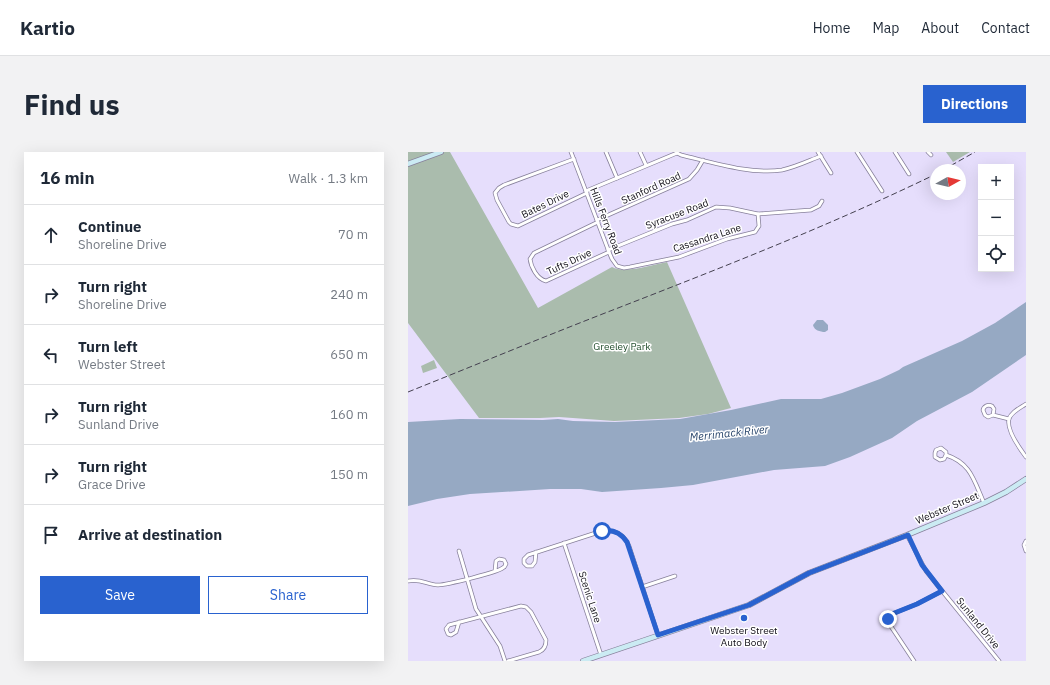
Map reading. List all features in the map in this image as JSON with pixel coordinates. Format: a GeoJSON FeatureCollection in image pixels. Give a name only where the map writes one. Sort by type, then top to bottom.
{"type":"FeatureCollection","features":[{"type":"Feature","properties":{"kind":"main road"},"geometry":{"type":"LineString","coordinates":[[408,164],[441,152]]}},
{"type":"Feature","properties":{"kind":"main road","name":"Webster Street"},"geometry":{"type":"LineString","coordinates":[[583,661],[749,605],[809,573],[908,535],[984,503],[1026,480]]}},
{"type":"Feature","properties":{"kind":"street","name":"Hills Ferry Road"},"geometry":{"type":"LineString","coordinates":[[571,152],[608,251],[617,266],[624,268],[670,259]]}},
{"type":"Feature","properties":{"kind":"street"},"geometry":{"type":"LineString","coordinates":[[606,152],[617,178]]}},
{"type":"Feature","properties":{"kind":"street"},"geometry":{"type":"LineString","coordinates":[[640,152],[646,165]]}},
{"type":"Feature","properties":{"kind":"street"},"geometry":{"type":"LineString","coordinates":[[586,192],[677,152],[681,155],[724,165],[770,171],[789,168],[821,156]]}},
{"type":"Feature","properties":{"kind":"street"},"geometry":{"type":"LineString","coordinates":[[818,152],[831,173]]}},
{"type":"Feature","properties":{"kind":"street"},"geometry":{"type":"LineString","coordinates":[[857,152],[882,191]]}},
{"type":"Feature","properties":{"kind":"street"},"geometry":{"type":"LineString","coordinates":[[895,152],[909,174]]}},
{"type":"Feature","properties":{"kind":"street","name":"Bates Drive"},"geometry":{"type":"LineString","coordinates":[[574,159],[504,185],[495,193],[497,200],[509,222],[518,226],[586,192]]}},
{"type":"Feature","properties":{"kind":"street","name":"Stanford Road"},"geometry":{"type":"LineString","coordinates":[[597,221],[689,180],[703,160]]}},
{"type":"Feature","properties":{"kind":"street","name":"Syracuse Road"},"geometry":{"type":"LineString","coordinates":[[608,251],[716,207],[730,208],[758,214],[811,210],[819,206],[822,201]]}},
{"type":"Feature","properties":{"kind":"street","name":"Cassandra Lane"},"geometry":{"type":"LineString","coordinates":[[670,259],[695,252],[726,239],[755,232],[759,226],[758,214]]}},
{"type":"Feature","properties":{"kind":"street","name":"Tufts Drive"},"geometry":{"type":"LineString","coordinates":[[597,221],[534,253],[530,259],[531,265],[538,276],[543,281],[546,281],[608,251]]}},
{"type":"Feature","properties":{"kind":"street"},"geometry":{"type":"LineString","coordinates":[[1026,404],[1015,412],[1009,419],[1009,426],[1013,437],[1026,457]]}},
{"type":"Feature","properties":{"kind":"street"},"geometry":{"type":"LineString","coordinates":[[993,415],[1009,419]]}},
{"type":"Feature","properties":{"kind":"street"},"geometry":{"type":"LineString","coordinates":[[946,455],[959,461],[966,467],[984,503]]}},
{"type":"Feature","properties":{"kind":"street"},"geometry":{"type":"LineString","coordinates":[[536,552],[534,565],[530,566],[525,564],[525,557],[536,552],[602,531],[611,530],[619,533],[627,542],[658,635]]}},
{"type":"Feature","properties":{"kind":"street","name":"Sunland Drive"},"geometry":{"type":"LineString","coordinates":[[908,535],[922,565],[999,661]]}},
{"type":"Feature","properties":{"kind":"street"},"geometry":{"type":"LineString","coordinates":[[1026,541],[1024,547],[1026,551]]}},
{"type":"Feature","properties":{"kind":"street","name":"Scenic Lane"},"geometry":{"type":"LineString","coordinates":[[564,543],[601,655]]}},
{"type":"Feature","properties":{"kind":"street"},"geometry":{"type":"LineString","coordinates":[[459,551],[474,604],[480,616],[500,646],[505,661]]}},
{"type":"Feature","properties":{"kind":"street"},"geometry":{"type":"LineString","coordinates":[[408,581],[418,580],[438,585],[467,580],[495,571]]}},
{"type":"Feature","properties":{"kind":"street"},"geometry":{"type":"LineString","coordinates":[[642,587],[675,576]]}},
{"type":"Feature","properties":{"kind":"street"},"geometry":{"type":"LineString","coordinates":[[914,661],[890,625],[888,619],[892,614],[917,604],[942,591]]}},
{"type":"Feature","properties":{"kind":"street"},"geometry":{"type":"LineString","coordinates":[[459,622],[456,632],[452,635],[448,634],[446,631],[448,626],[459,622],[521,606],[526,607],[546,640],[545,645],[543,650],[539,652],[508,661]]}},
{"type":"Feature","properties":{"kind":"green space","name":"Greeley Park"},"geometry":{"type":"Polygon","coordinates":[[[408,152],[450,152],[538,308],[612,267],[624,270],[667,262],[731,408],[708,414],[679,418],[614,421],[559,417],[479,418],[408,323],[408,152]]]}},
{"type":"Feature","properties":{"kind":"green space"},"geometry":{"type":"Polygon","coordinates":[[[946,152],[970,152],[953,162],[946,152]]]}},
{"type":"Feature","properties":{"kind":"green space"},"geometry":{"type":"Polygon","coordinates":[[[434,360],[437,368],[423,373],[421,366],[434,360]]]}},
{"type":"Feature","properties":{"kind":"water","name":"Merrimack River"},"geometry":{"type":"Polygon","coordinates":[[[1026,302],[1026,355],[972,392],[917,421],[892,438],[850,457],[825,466],[774,470],[693,485],[602,492],[581,489],[550,489],[470,494],[437,499],[408,506],[408,422],[460,419],[558,419],[573,421],[615,422],[680,419],[781,399],[821,399],[880,379],[903,367],[962,341],[995,323],[1026,302]]]}},
{"type":"Feature","properties":{"kind":"water"},"geometry":{"type":"Polygon","coordinates":[[[817,320],[823,320],[828,325],[828,330],[825,332],[816,329],[813,325],[817,320]]]}},
{"type":"Feature","properties":{"kind":"railway"},"geometry":{"type":"LineString","coordinates":[[954,164],[975,152]]}},
{"type":"Feature","properties":{"kind":"railway"},"geometry":{"type":"LineString","coordinates":[[408,392],[779,244],[930,177]]}},
{"type":"Feature","properties":{"kind":"place","name":"Webster Street Auto Body"},"geometry":{"type":"Point","coordinates":[744,618]}},
{"type":"Feature","properties":{"kind":"route"},"geometry":{"type":"LineString","coordinates":[[602,531],[615,531],[625,538],[658,635],[749,605],[767,597],[809,573],[908,535],[922,565],[942,591],[931,598],[892,614],[888,619]]}}]}
